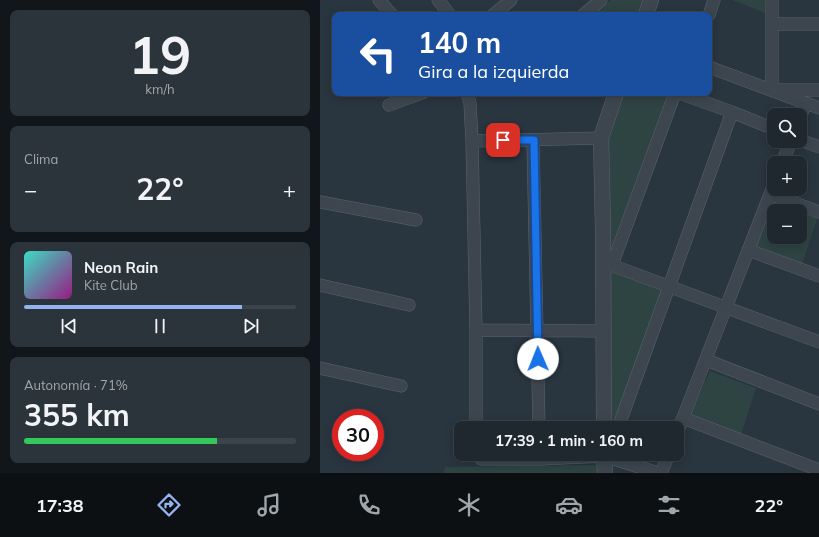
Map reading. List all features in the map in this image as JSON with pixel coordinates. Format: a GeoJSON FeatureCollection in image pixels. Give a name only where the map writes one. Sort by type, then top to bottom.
{"type":"FeatureCollection","features":[{"type":"Feature","properties":{"kind":"street"},"geometry":{"type":"LineString","coordinates":[[379,0],[389,12]]}},
{"type":"Feature","properties":{"kind":"street"},"geometry":{"type":"LineString","coordinates":[[438,0],[448,12]]}},
{"type":"Feature","properties":{"kind":"street"},"geometry":{"type":"LineString","coordinates":[[587,12],[601,0]]}},
{"type":"Feature","properties":{"kind":"street"},"geometry":{"type":"LineString","coordinates":[[647,12],[651,0]]}},
{"type":"Feature","properties":{"kind":"street"},"geometry":{"type":"LineString","coordinates":[[710,12],[714,0]]}},
{"type":"Feature","properties":{"kind":"street"},"geometry":{"type":"LineString","coordinates":[[772,0],[772,90]]}},
{"type":"Feature","properties":{"kind":"street"},"geometry":{"type":"LineString","coordinates":[[772,24],[819,24]]}},
{"type":"Feature","properties":{"kind":"street"},"geometry":{"type":"LineString","coordinates":[[712,68],[819,108]]}},
{"type":"Feature","properties":{"kind":"street"},"geometry":{"type":"LineString","coordinates":[[772,90],[819,90]]}},
{"type":"Feature","properties":{"kind":"street"},"geometry":{"type":"LineString","coordinates":[[389,105],[414,96]]}},
{"type":"Feature","properties":{"kind":"street"},"geometry":{"type":"LineString","coordinates":[[468,96],[470,103],[472,141],[476,330],[476,421]]}},
{"type":"Feature","properties":{"kind":"street"},"geometry":{"type":"LineString","coordinates":[[604,421],[604,331],[608,264],[601,138],[615,96]]}},
{"type":"Feature","properties":{"kind":"street"},"geometry":{"type":"LineString","coordinates":[[608,264],[674,96]]}},
{"type":"Feature","properties":{"kind":"street"},"geometry":{"type":"LineString","coordinates":[[687,96],[732,112],[767,127]]}},
{"type":"Feature","properties":{"kind":"street"},"geometry":{"type":"LineString","coordinates":[[804,108],[806,103]]}},
{"type":"Feature","properties":{"kind":"street"},"geometry":{"type":"LineString","coordinates":[[621,421],[732,112]]}},
{"type":"Feature","properties":{"kind":"street"},"geometry":{"type":"LineString","coordinates":[[472,141],[601,138]]}},
{"type":"Feature","properties":{"kind":"street"},"geometry":{"type":"LineString","coordinates":[[534,140],[539,421]]}},
{"type":"Feature","properties":{"kind":"street"},"geometry":{"type":"LineString","coordinates":[[807,143],[819,147]]}},
{"type":"Feature","properties":{"kind":"street"},"geometry":{"type":"LineString","coordinates":[[682,421],[769,196]]}},
{"type":"Feature","properties":{"kind":"street"},"geometry":{"type":"LineString","coordinates":[[786,196],[819,212]]}},
{"type":"Feature","properties":{"kind":"street"},"geometry":{"type":"LineString","coordinates":[[320,202],[416,220]]}},
{"type":"Feature","properties":{"kind":"street"},"geometry":{"type":"LineString","coordinates":[[748,250],[819,276]]}},
{"type":"Feature","properties":{"kind":"street"},"geometry":{"type":"LineString","coordinates":[[608,264],[819,342]]}},
{"type":"Feature","properties":{"kind":"street"},"geometry":{"type":"LineString","coordinates":[[320,285],[409,305]]}},
{"type":"Feature","properties":{"kind":"street"},"geometry":{"type":"LineString","coordinates":[[476,330],[604,331]]}},
{"type":"Feature","properties":{"kind":"street"},"geometry":{"type":"LineString","coordinates":[[706,360],[819,404]]}},
{"type":"Feature","properties":{"kind":"street"},"geometry":{"type":"LineString","coordinates":[[320,368],[401,386]]}},
{"type":"Feature","properties":{"kind":"street"},"geometry":{"type":"LineString","coordinates":[[683,418],[819,470]]}},
{"type":"Feature","properties":{"kind":"street"},"geometry":{"type":"LineString","coordinates":[[604,461],[605,473]]}},
{"type":"Feature","properties":{"kind":"street"},"geometry":{"type":"LineString","coordinates":[[622,461],[658,473]]}},
{"type":"Feature","properties":{"kind":"street"},"geometry":{"type":"LineString","coordinates":[[661,473],[666,461]]}},
{"type":"Feature","properties":{"kind":"green space"},"geometry":{"type":"Polygon","coordinates":[[[611,0],[647,0],[642,12],[596,12],[611,0]]]}},
{"type":"Feature","properties":{"kind":"green space"},"geometry":{"type":"Polygon","coordinates":[[[732,0],[765,0],[765,13],[732,0]]]}},
{"type":"Feature","properties":{"kind":"green space"},"geometry":{"type":"Polygon","coordinates":[[[622,96],[667,96],[609,255],[608,142],[622,96]]]}},
{"type":"Feature","properties":{"kind":"green space"},"geometry":{"type":"Polygon","coordinates":[[[772,201],[781,204],[771,204],[772,201]]]}},
{"type":"Feature","properties":{"kind":"green space"},"geometry":{"type":"Polygon","coordinates":[[[807,213],[818,217],[802,264],[754,249],[767,214],[767,244],[807,244],[807,213]]]}},
{"type":"Feature","properties":{"kind":"green space"},"geometry":{"type":"Polygon","coordinates":[[[611,270],[662,288],[615,421],[611,421],[611,270]]]}},
{"type":"Feature","properties":{"kind":"green space"},"geometry":{"type":"Polygon","coordinates":[[[710,371],[756,388],[740,438],[688,416],[710,371]]]}},
{"type":"Feature","properties":{"kind":"green space"},"geometry":{"type":"Polygon","coordinates":[[[597,465],[597,473],[444,473],[445,467],[597,465]]]}},
{"type":"Feature","properties":{"kind":"route"},"geometry":{"type":"LineString","coordinates":[[503,140],[534,140],[538,359]]}}]}
